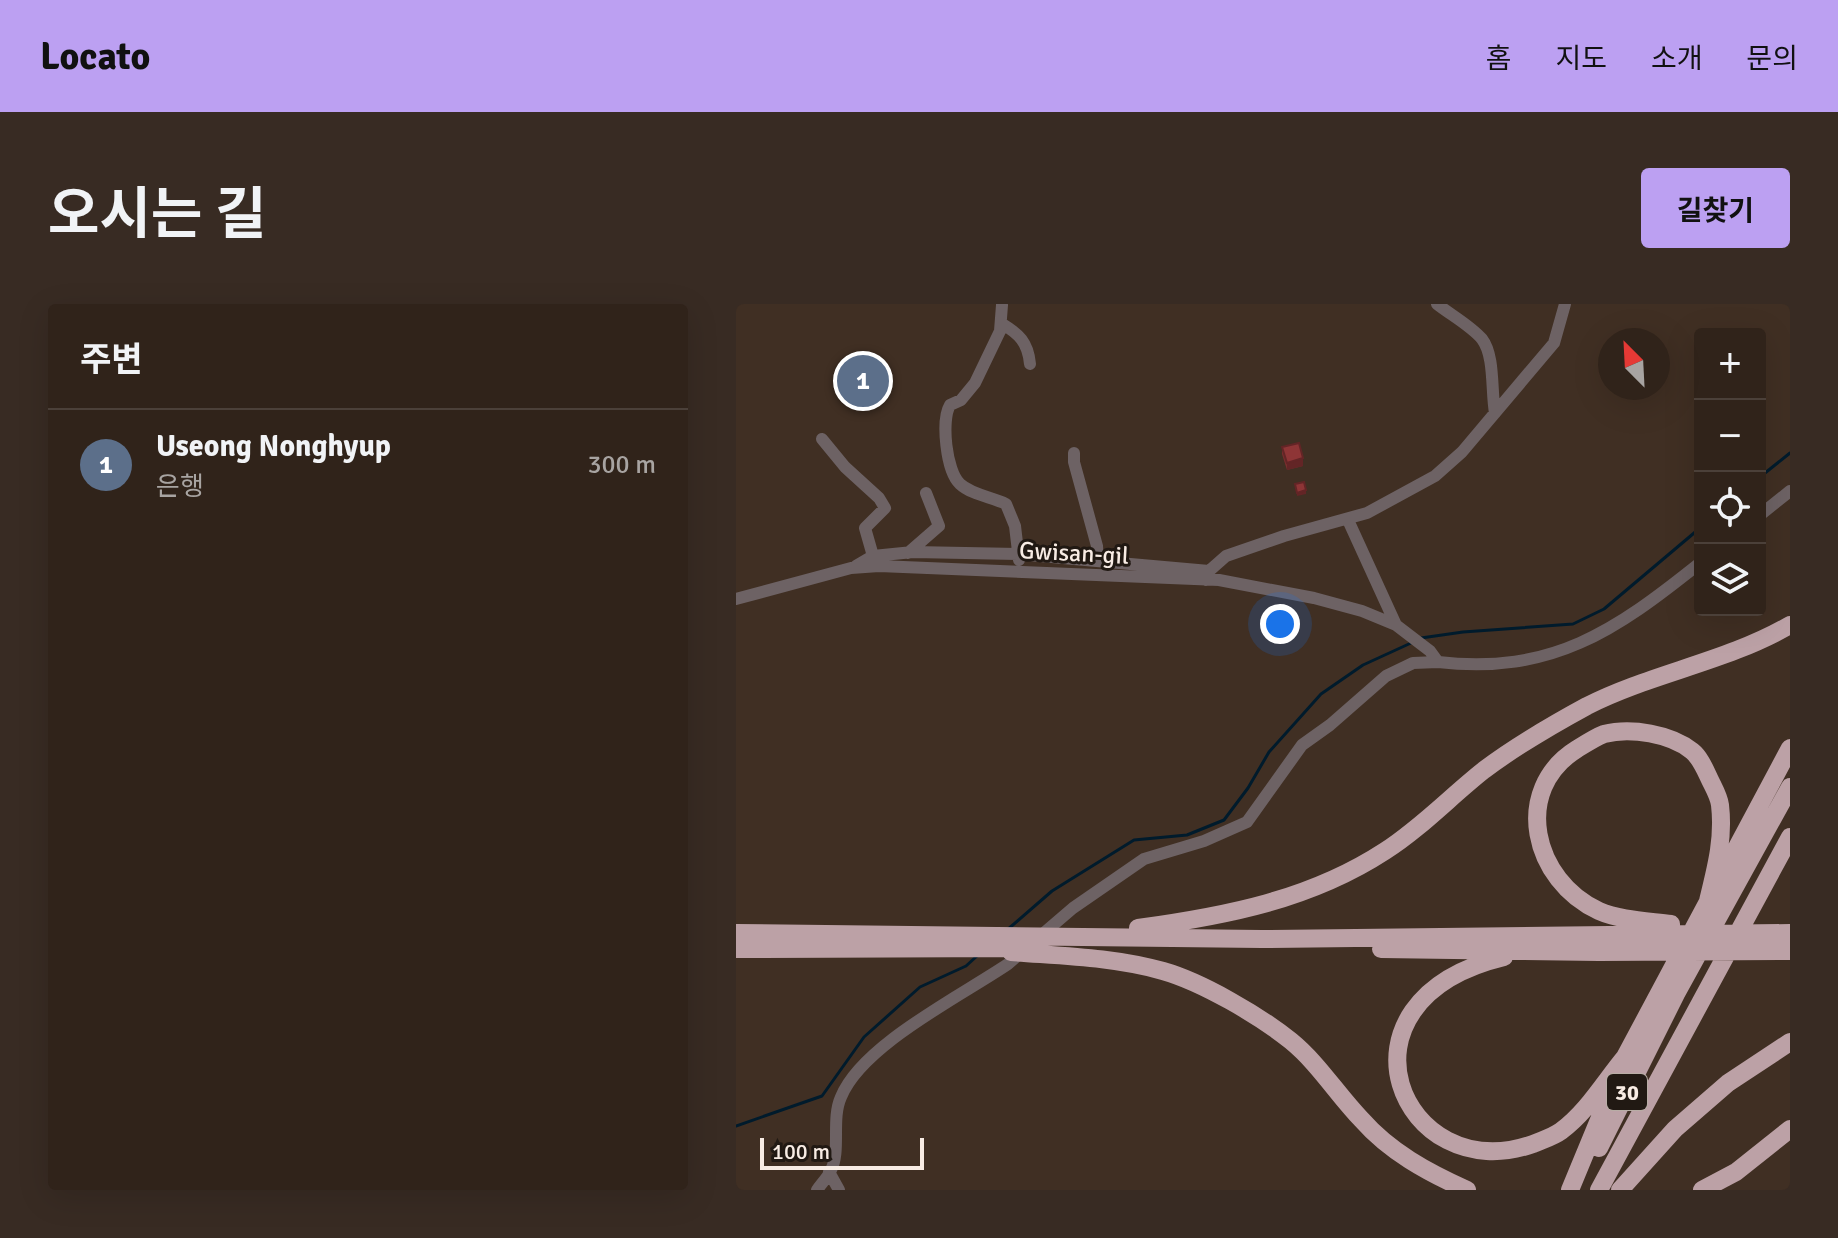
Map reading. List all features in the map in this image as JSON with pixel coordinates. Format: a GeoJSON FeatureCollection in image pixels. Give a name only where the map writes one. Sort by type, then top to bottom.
{"type":"FeatureCollection","features":[{"type":"Feature","properties":{"kind":"highway"},"geometry":{"type":"LineString","coordinates":[[1075,936],[1200,920],[1311,890],[1385,852],[1487,768],[1589,705],[1762,641],[1790,625]]}},
{"type":"Feature","properties":{"kind":"highway"},"geometry":{"type":"LineString","coordinates":[[1708,901],[1722,841],[1720,801],[1693,752],[1653,734],[1604,734],[1576,749],[1555,767],[1540,792],[1538,835],[1541,852],[1559,881],[1600,912],[1723,932]]}},
{"type":"Feature","properties":{"kind":"highway"},"geometry":{"type":"LineString","coordinates":[[1790,748],[1708,901],[1666,995],[1625,1057],[1587,1105],[1560,1132],[1512,1154],[1484,1156],[1459,1151],[1432,1137],[1412,1115],[1399,1084],[1396,1050],[1405,1025],[1422,999],[1443,982],[1482,963],[1516,954],[1599,952],[1790,951]]}},
{"type":"Feature","properties":{"kind":"highway","name":"30"},"geometry":{"type":"LineString","coordinates":[[1578,1190],[1666,995],[1731,897],[1790,787]]}},
{"type":"Feature","properties":{"kind":"highway","name":"30"},"geometry":{"type":"LineString","coordinates":[[1599,1190],[1790,837]]}},
{"type":"Feature","properties":{"kind":"highway"},"geometry":{"type":"LineString","coordinates":[[736,933],[927,942],[1126,963],[1165,972],[1217,994],[1291,1041],[1380,1139],[1406,1158],[1467,1190]]}},
{"type":"Feature","properties":{"kind":"highway"},"geometry":{"type":"LineString","coordinates":[[967,948],[1790,933]]}},
{"type":"Feature","properties":{"kind":"highway"},"geometry":{"type":"LineString","coordinates":[[736,949],[1075,936],[1599,952]]}},
{"type":"Feature","properties":{"kind":"highway"},"geometry":{"type":"LineString","coordinates":[[1620,1190],[1686,1119],[1728,1083],[1790,1042]]}},
{"type":"Feature","properties":{"kind":"highway"},"geometry":{"type":"LineString","coordinates":[[1570,1190],[1625,1057]]}},
{"type":"Feature","properties":{"kind":"highway"},"geometry":{"type":"LineString","coordinates":[[1702,1190],[1736,1172],[1790,1129]]}},
{"type":"Feature","properties":{"kind":"street"},"geometry":{"type":"LineString","coordinates":[[1437,304],[1482,339],[1491,360],[1490,380],[1495,413]]}},
{"type":"Feature","properties":{"kind":"street"},"geometry":{"type":"LineString","coordinates":[[851,568],[873,556],[908,553],[1018,554],[1207,576],[1226,556],[1367,513],[1435,476],[1462,452],[1554,343],[1565,304]]}},
{"type":"Feature","properties":{"kind":"street"},"geometry":{"type":"LineString","coordinates":[[1002,305],[1000,331],[975,383],[945,413],[946,440],[952,471],[960,483],[1006,504],[1015,526],[1019,571]]}},
{"type":"Feature","properties":{"kind":"street"},"geometry":{"type":"LineString","coordinates":[[1001,323],[1024,340],[1030,364]]}},
{"type":"Feature","properties":{"kind":"street"},"geometry":{"type":"LineString","coordinates":[[822,439],[885,508],[865,528],[873,556]]}},
{"type":"Feature","properties":{"kind":"street"},"geometry":{"type":"LineString","coordinates":[[1074,453],[1098,561]]}},
{"type":"Feature","properties":{"kind":"street"},"geometry":{"type":"LineString","coordinates":[[1766,510],[1790,491]]}},
{"type":"Feature","properties":{"kind":"street"},"geometry":{"type":"LineString","coordinates":[[908,553],[939,526],[926,493]]}},
{"type":"Feature","properties":{"kind":"street"},"geometry":{"type":"LineString","coordinates":[[1348,520],[1400,628],[1430,651],[1438,662]]}},
{"type":"Feature","properties":{"kind":"street","name":"Gwisan-gil"},"geometry":{"type":"LineString","coordinates":[[736,599],[851,568],[1207,576],[1314,598],[1362,611],[1400,628]]}},
{"type":"Feature","properties":{"kind":"street"},"geometry":{"type":"LineString","coordinates":[[817,1190],[832,1168],[837,1108],[841,1096],[852,1078],[880,1050],[1005,967],[1073,908],[1144,859],[1204,841],[1247,822],[1302,745],[1386,676],[1413,663],[1472,666],[1523,662],[1576,646],[1640,609],[1694,568]]}},
{"type":"Feature","properties":{"kind":"street"},"geometry":{"type":"LineString","coordinates":[[829,1172],[839,1190]]}},
{"type":"Feature","properties":{"kind":"building"},"geometry":{"type":"Polygon","coordinates":[[[1299,443],[1303,458],[1287,463],[1282,447],[1299,443]]]}},
{"type":"Feature","properties":{"kind":"building"},"geometry":{"type":"Polygon","coordinates":[[[1304,482],[1306,490],[1297,493],[1295,484],[1304,482]]]}},
{"type":"Feature","properties":{"kind":"waterway"},"geometry":{"type":"LineString","coordinates":[[1766,472],[1790,453]]}},
{"type":"Feature","properties":{"kind":"waterway"},"geometry":{"type":"LineString","coordinates":[[1421,638],[1573,624],[1604,609],[1694,533]]}},
{"type":"Feature","properties":{"kind":"waterway"},"geometry":{"type":"LineString","coordinates":[[1007,930],[1052,891],[1134,840],[1187,835],[1224,820],[1269,752],[1321,694],[1363,665],[1411,643]]}},
{"type":"Feature","properties":{"kind":"waterway"},"geometry":{"type":"LineString","coordinates":[[736,1126],[822,1096],[864,1037],[920,987],[966,966],[977,956]]}},
{"type":"Feature","properties":{"kind":"place","name":"Useong Nonghyup"},"geometry":{"type":"Point","coordinates":[863,381]}}]}
